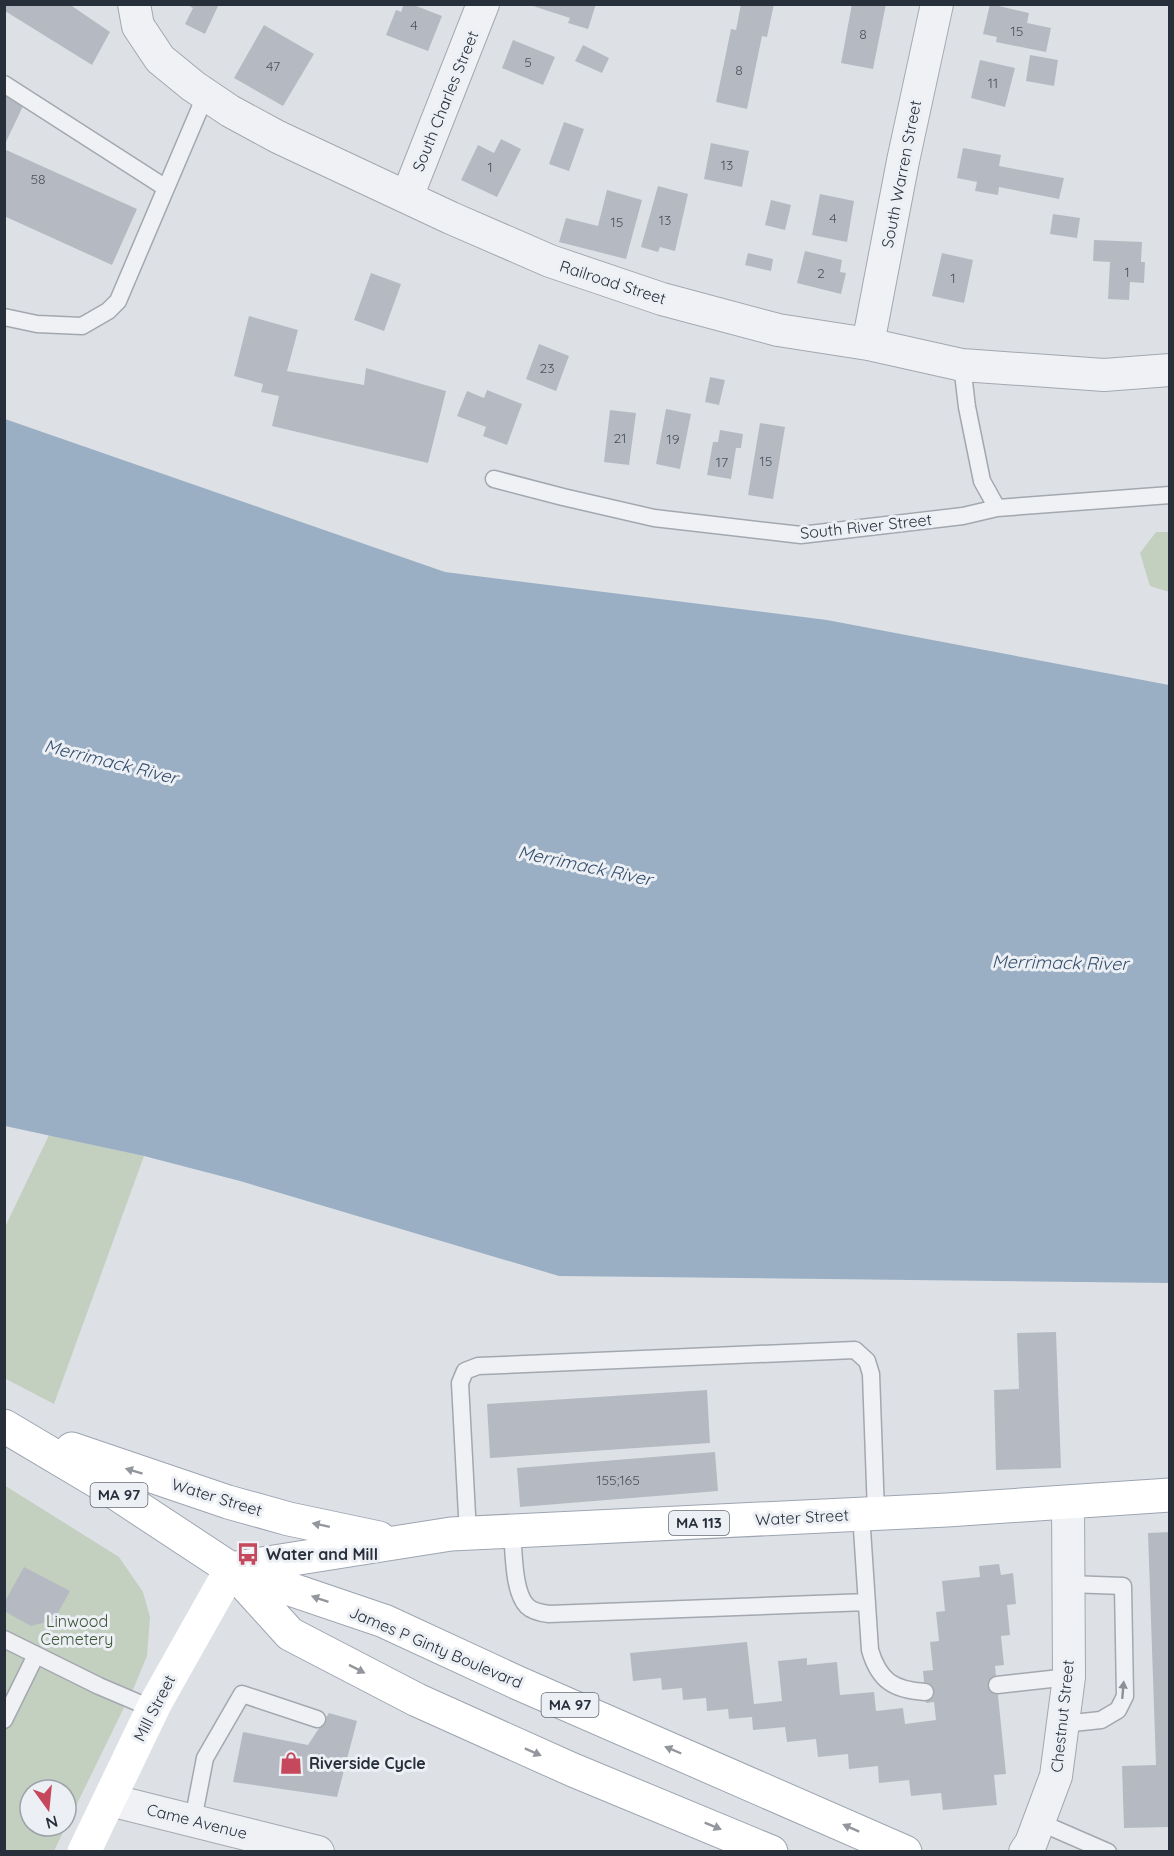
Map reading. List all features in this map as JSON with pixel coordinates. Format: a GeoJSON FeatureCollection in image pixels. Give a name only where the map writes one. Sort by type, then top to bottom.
{"type":"FeatureCollection","features":[{"type":"Feature","properties":{"kind":"main road","name":"Water Street"},"geometry":{"type":"LineString","coordinates":[[4,1426],[228,1502],[289,1519],[399,1542]]}},
{"type":"Feature","properties":{"kind":"main road","name":"Water Street"},"geometry":{"type":"LineString","coordinates":[[4,1426],[105,1486],[231,1569],[399,1542],[468,1534],[1170,1495]]}},
{"type":"Feature","properties":{"kind":"main road","name":"Mill Street"},"geometry":{"type":"LineString","coordinates":[[84,1851],[153,1709],[231,1569]]}},
{"type":"Feature","properties":{"kind":"main road","name":"MA 97"},"geometry":{"type":"LineString","coordinates":[[231,1569],[290,1634],[417,1700],[563,1766],[771,1851]]}},
{"type":"Feature","properties":{"kind":"main road","name":"James P Ginty Boulevard"},"geometry":{"type":"LineString","coordinates":[[231,1569],[384,1621],[518,1683],[905,1851]]}},
{"type":"Feature","properties":{"kind":"street","name":"Railroad Street"},"geometry":{"type":"LineString","coordinates":[[134,4],[138,26],[160,58],[230,111],[278,137],[407,198],[549,261],[662,298],[777,330],[868,344],[962,365],[1104,375],[1170,370]]}},
{"type":"Feature","properties":{"kind":"street","name":"South Charles Street"},"geometry":{"type":"LineString","coordinates":[[407,198],[483,4]]}},
{"type":"Feature","properties":{"kind":"street","name":"South Warren Street"},"geometry":{"type":"LineString","coordinates":[[868,344],[936,4]]}},
{"type":"Feature","properties":{"kind":"street","name":"Chestnut Street"},"geometry":{"type":"LineString","coordinates":[[1025,1851],[1031,1843],[1056,1776],[1069,1677],[1068,1502]]}},
{"type":"Feature","properties":{"kind":"street","name":"Came Avenue"},"geometry":{"type":"LineString","coordinates":[[110,1800],[318,1851]]}},
{"type":"Feature","properties":{"kind":"lane"},"geometry":{"type":"LineString","coordinates":[[4,84],[166,188]]}},
{"type":"Feature","properties":{"kind":"lane"},"geometry":{"type":"LineString","coordinates":[[4,317],[37,324],[82,326],[108,311],[118,301],[206,94]]}},
{"type":"Feature","properties":{"kind":"lane"},"geometry":{"type":"LineString","coordinates":[[962,365],[967,407],[982,481],[996,508]]}},
{"type":"Feature","properties":{"kind":"lane","name":"South River Street"},"geometry":{"type":"LineString","coordinates":[[494,479],[654,518],[801,535],[963,516],[996,508],[1170,495]]}},
{"type":"Feature","properties":{"kind":"lane"},"geometry":{"type":"LineString","coordinates":[[468,1534],[460,1383],[465,1371],[478,1366],[855,1350],[867,1361],[871,1374],[867,1602],[870,1650],[875,1666],[885,1679],[896,1687],[908,1691],[925,1692]]}},
{"type":"Feature","properties":{"kind":"lane"},"geometry":{"type":"LineString","coordinates":[[512,1532],[520,1595],[527,1606],[537,1612],[549,1614],[867,1602]]}},
{"type":"Feature","properties":{"kind":"lane"},"geometry":{"type":"LineString","coordinates":[[1063,1724],[1101,1720],[1118,1710],[1125,1696],[1123,1586],[1069,1584]]}},
{"type":"Feature","properties":{"kind":"lane"},"geometry":{"type":"LineString","coordinates":[[4,1639],[99,1686],[153,1709]]}},
{"type":"Feature","properties":{"kind":"lane"},"geometry":{"type":"LineString","coordinates":[[4,1720],[36,1655]]}},
{"type":"Feature","properties":{"kind":"lane"},"geometry":{"type":"LineString","coordinates":[[997,1686],[1069,1677]]}},
{"type":"Feature","properties":{"kind":"lane"},"geometry":{"type":"LineString","coordinates":[[193,1820],[205,1758],[242,1694],[317,1719]]}},
{"type":"Feature","properties":{"kind":"lane"},"geometry":{"type":"LineString","coordinates":[[1039,1822],[1108,1851]]}},
{"type":"Feature","properties":{"kind":"green space"},"geometry":{"type":"Polygon","coordinates":[[[1156,532],[1169,532],[1169,592],[1150,586],[1140,553],[1156,532]]]}},
{"type":"Feature","properties":{"kind":"green space"},"geometry":{"type":"Polygon","coordinates":[[[49,1135],[144,1156],[54,1404],[4,1378],[5,1227],[49,1135]]]}},
{"type":"Feature","properties":{"kind":"green space","name":"Linwood Cemetery"},"geometry":{"type":"Polygon","coordinates":[[[4,1485],[119,1557],[143,1592],[150,1617],[147,1656],[78,1802],[78,1778],[18,1778],[18,1838],[60,1838],[54,1851],[5,1851],[4,1485]]]}},
{"type":"Feature","properties":{"kind":"water","name":"Merrimack River"},"geometry":{"type":"Polygon","coordinates":[[[5,419],[445,572],[827,620],[1169,685],[1169,1283],[559,1276],[240,1181],[144,1156],[5,1126],[5,419]]]}},
{"type":"Feature","properties":{"kind":"building"},"geometry":{"type":"Polygon","coordinates":[[[5,4],[69,4],[110,32],[92,65],[5,11],[5,4]]]}},
{"type":"Feature","properties":{"kind":"building"},"geometry":{"type":"Polygon","coordinates":[[[186,4],[219,4],[205,34],[185,24],[193,8],[186,4]]]}},
{"type":"Feature","properties":{"kind":"building"},"geometry":{"type":"Polygon","coordinates":[[[404,4],[411,4],[442,16],[428,51],[386,35],[396,10],[401,12],[404,4]]]}},
{"type":"Feature","properties":{"kind":"building"},"geometry":{"type":"Polygon","coordinates":[[[534,4],[596,4],[588,29],[568,23],[570,18],[533,6],[534,4]]]}},
{"type":"Feature","properties":{"kind":"building"},"geometry":{"type":"Polygon","coordinates":[[[741,4],[774,4],[767,37],[762,36],[747,109],[716,102],[731,29],[736,30],[741,4]]]}},
{"type":"Feature","properties":{"kind":"building"},"geometry":{"type":"Polygon","coordinates":[[[852,4],[886,4],[873,69],[841,63],[852,4]]]}},
{"type":"Feature","properties":{"kind":"building"},"geometry":{"type":"Polygon","coordinates":[[[990,4],[1029,13],[1027,23],[1051,28],[1046,52],[996,42],[997,37],[983,34],[990,4]]]}},
{"type":"Feature","properties":{"kind":"building"},"geometry":{"type":"Polygon","coordinates":[[[264,25],[314,54],[283,106],[234,78],[264,25]]]}},
{"type":"Feature","properties":{"kind":"building"},"geometry":{"type":"Polygon","coordinates":[[[513,40],[555,57],[543,85],[502,68],[513,40]]]}},
{"type":"Feature","properties":{"kind":"building"},"geometry":{"type":"Polygon","coordinates":[[[583,45],[609,58],[602,73],[575,61],[583,45]]]}},
{"type":"Feature","properties":{"kind":"building"},"geometry":{"type":"Polygon","coordinates":[[[1030,55],[1058,60],[1054,86],[1026,81],[1030,55]]]}},
{"type":"Feature","properties":{"kind":"building"},"geometry":{"type":"Polygon","coordinates":[[[980,60],[1015,68],[1005,107],[971,98],[980,60]]]}},
{"type":"Feature","properties":{"kind":"building"},"geometry":{"type":"Polygon","coordinates":[[[4,94],[23,106],[4,146],[4,94]]]}},
{"type":"Feature","properties":{"kind":"building"},"geometry":{"type":"Polygon","coordinates":[[[564,122],[584,129],[569,171],[549,164],[564,122]]]}},
{"type":"Feature","properties":{"kind":"building"},"geometry":{"type":"Polygon","coordinates":[[[501,139],[521,149],[497,197],[461,180],[478,145],[494,153],[501,139]]]}},
{"type":"Feature","properties":{"kind":"building"},"geometry":{"type":"Polygon","coordinates":[[[711,143],[749,151],[742,187],[704,179],[711,143]]]}},
{"type":"Feature","properties":{"kind":"building"},"geometry":{"type":"Polygon","coordinates":[[[963,148],[1001,155],[999,166],[1064,178],[1059,199],[999,187],[998,195],[975,191],[977,182],[957,178],[963,148]]]}},
{"type":"Feature","properties":{"kind":"building"},"geometry":{"type":"Polygon","coordinates":[[[4,149],[137,209],[112,265],[4,216],[4,149]]]}},
{"type":"Feature","properties":{"kind":"building"},"geometry":{"type":"Polygon","coordinates":[[[658,186],[688,194],[675,251],[660,247],[658,252],[641,247],[658,186]]]}},
{"type":"Feature","properties":{"kind":"building"},"geometry":{"type":"Polygon","coordinates":[[[607,190],[642,200],[626,259],[559,242],[566,218],[598,226],[607,190]]]}},
{"type":"Feature","properties":{"kind":"building"},"geometry":{"type":"Polygon","coordinates":[[[820,194],[854,201],[847,242],[812,235],[820,194]]]}},
{"type":"Feature","properties":{"kind":"building"},"geometry":{"type":"Polygon","coordinates":[[[771,200],[791,205],[785,230],[765,225],[771,200]]]}},
{"type":"Feature","properties":{"kind":"building"},"geometry":{"type":"Polygon","coordinates":[[[1053,214],[1080,218],[1077,238],[1050,234],[1053,214]]]}},
{"type":"Feature","properties":{"kind":"building"},"geometry":{"type":"Polygon","coordinates":[[[1094,240],[1142,242],[1141,262],[1145,262],[1144,283],[1130,282],[1129,300],[1108,299],[1110,262],[1093,261],[1094,240]]]}},
{"type":"Feature","properties":{"kind":"building"},"geometry":{"type":"Polygon","coordinates":[[[805,251],[842,260],[840,272],[846,273],[841,294],[797,283],[805,251]]]}},
{"type":"Feature","properties":{"kind":"building"},"geometry":{"type":"Polygon","coordinates":[[[748,253],[773,259],[771,271],[745,265],[748,253]]]}},
{"type":"Feature","properties":{"kind":"building"},"geometry":{"type":"Polygon","coordinates":[[[942,253],[973,260],[964,303],[932,296],[942,253]]]}},
{"type":"Feature","properties":{"kind":"building"},"geometry":{"type":"Polygon","coordinates":[[[371,273],[401,284],[384,331],[354,320],[371,273]]]}},
{"type":"Feature","properties":{"kind":"building"},"geometry":{"type":"Polygon","coordinates":[[[249,316],[298,330],[287,371],[364,385],[366,368],[446,391],[428,463],[272,426],[279,396],[261,392],[263,384],[234,376],[249,316]]]}},
{"type":"Feature","properties":{"kind":"building"},"geometry":{"type":"Polygon","coordinates":[[[539,344],[569,356],[556,391],[526,379],[539,344]]]}},
{"type":"Feature","properties":{"kind":"building"},"geometry":{"type":"Polygon","coordinates":[[[710,377],[725,380],[719,405],[705,402],[710,377]]]}},
{"type":"Feature","properties":{"kind":"building"},"geometry":{"type":"Polygon","coordinates":[[[487,390],[522,404],[507,445],[483,436],[486,427],[457,416],[467,391],[484,398],[487,390]]]}},
{"type":"Feature","properties":{"kind":"building"},"geometry":{"type":"Polygon","coordinates":[[[666,409],[691,414],[680,469],[656,464],[666,409]]]}},
{"type":"Feature","properties":{"kind":"building"},"geometry":{"type":"Polygon","coordinates":[[[610,410],[636,413],[629,465],[604,462],[610,410]]]}},
{"type":"Feature","properties":{"kind":"building"},"geometry":{"type":"Polygon","coordinates":[[[760,423],[785,427],[773,499],[748,495],[760,423]]]}},
{"type":"Feature","properties":{"kind":"building"},"geometry":{"type":"Polygon","coordinates":[[[720,430],[743,434],[741,448],[736,448],[731,479],[707,475],[713,442],[718,442],[720,430]]]}},
{"type":"Feature","properties":{"kind":"building"},"geometry":{"type":"Polygon","coordinates":[[[1056,1332],[1061,1468],[996,1470],[994,1390],[1019,1389],[1017,1333],[1056,1332]]]}},
{"type":"Feature","properties":{"kind":"building"},"geometry":{"type":"Polygon","coordinates":[[[707,1390],[710,1443],[490,1458],[487,1404],[707,1390]]]}},
{"type":"Feature","properties":{"kind":"building"},"geometry":{"type":"Polygon","coordinates":[[[715,1452],[718,1491],[520,1507],[517,1468],[715,1452]]]}},
{"type":"Feature","properties":{"kind":"building"},"geometry":{"type":"Polygon","coordinates":[[[1170,1532],[1170,1827],[1124,1828],[1122,1766],[1156,1765],[1148,1533],[1170,1532]]]}},
{"type":"Feature","properties":{"kind":"building"},"geometry":{"type":"Polygon","coordinates":[[[999,1564],[1001,1575],[1013,1573],[1016,1604],[1007,1605],[1010,1635],[1001,1636],[1004,1665],[995,1666],[1006,1774],[994,1775],[997,1805],[943,1810],[941,1793],[911,1796],[909,1780],[879,1783],[878,1766],[849,1769],[848,1754],[818,1757],[816,1739],[787,1742],[785,1727],[753,1730],[752,1717],[729,1719],[728,1709],[707,1711],[706,1698],[683,1700],[682,1688],[662,1690],[661,1678],[633,1681],[630,1653],[747,1642],[754,1704],[782,1701],[778,1661],[807,1658],[807,1665],[837,1662],[840,1695],[874,1692],[876,1711],[903,1708],[905,1724],[936,1720],[934,1702],[926,1703],[923,1671],[933,1670],[930,1642],[939,1641],[936,1612],[945,1611],[942,1581],[980,1577],[979,1566],[999,1564]]]}},
{"type":"Feature","properties":{"kind":"building"},"geometry":{"type":"Polygon","coordinates":[[[24,1567],[70,1591],[54,1620],[31,1626],[4,1611],[4,1603],[24,1567]]]}},
{"type":"Feature","properties":{"kind":"building","name":"Riverside Cycle"},"geometry":{"type":"Polygon","coordinates":[[[329,1713],[357,1721],[337,1797],[233,1782],[243,1732],[308,1745],[329,1713]]]}},
{"type":"Feature","properties":{"kind":"place","name":"Water and Mill"},"geometry":{"type":"Point","coordinates":[248,1554]}},
{"type":"Feature","properties":{"kind":"place","name":"Riverside Cycle"},"geometry":{"type":"Point","coordinates":[291,1763]}}]}
